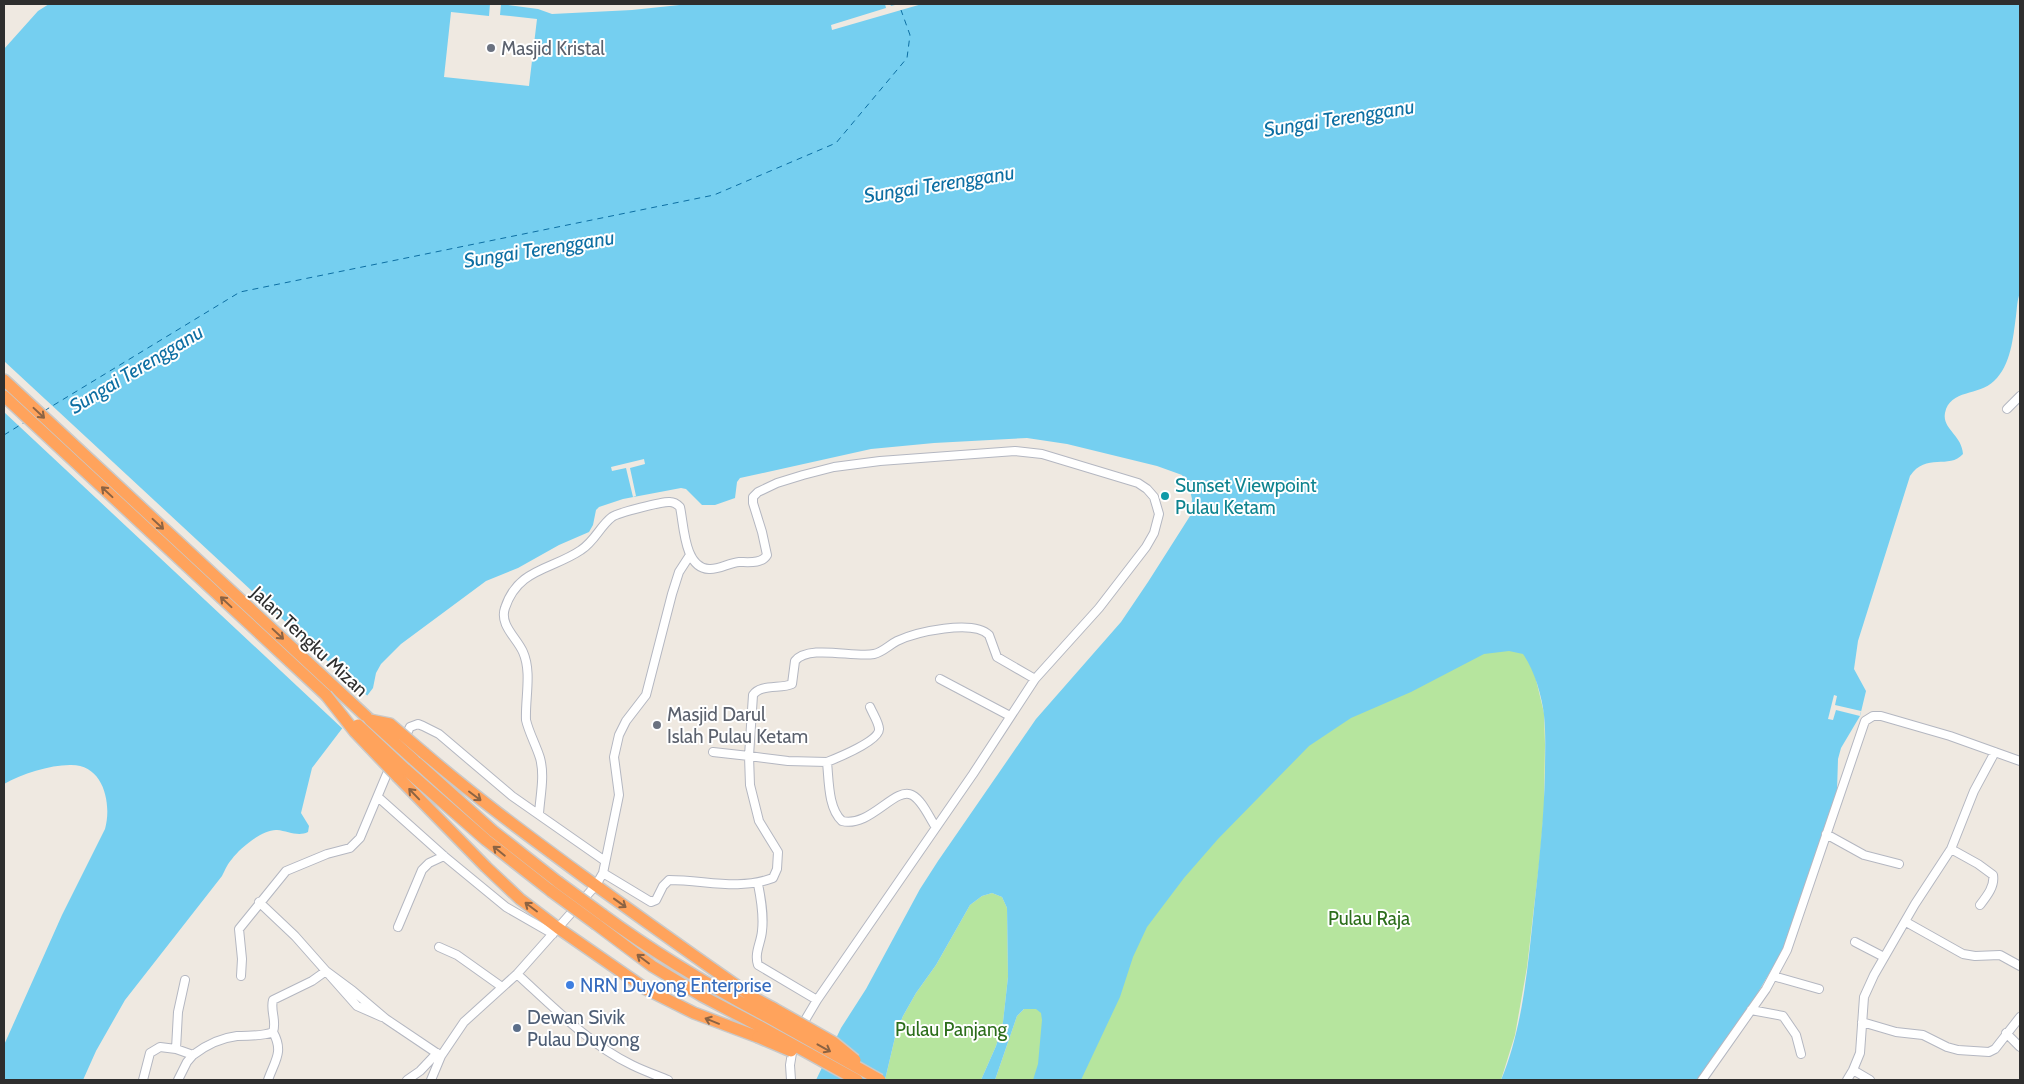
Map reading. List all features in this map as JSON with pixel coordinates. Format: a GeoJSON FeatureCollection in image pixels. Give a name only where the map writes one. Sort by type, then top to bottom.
{"type":"FeatureCollection","features":[{"type":"Feature","properties":{"kind":"highway","name":"Jalan Tengku Mizan"},"geometry":{"type":"LineString","coordinates":[[4,380],[370,720],[596,924],[652,966],[760,1032]]}},
{"type":"Feature","properties":{"kind":"highway","name":"Jalan Tengku Mizan"},"geometry":{"type":"LineString","coordinates":[[4,396],[326,695],[355,732],[402,773],[486,840],[555,886],[603,914],[667,960],[708,985],[770,1012]]}},
{"type":"Feature","properties":{"kind":"highway"},"geometry":{"type":"LineString","coordinates":[[370,720],[390,724],[468,790],[596,886],[756,998],[770,1012],[878,1079]]}},
{"type":"Feature","properties":{"kind":"highway"},"geometry":{"type":"LineString","coordinates":[[402,773],[486,867],[556,931],[646,989],[694,1013],[760,1032],[856,1080]]}},
{"type":"Feature","properties":{"kind":"highway"},"geometry":{"type":"LineString","coordinates":[[760,1032],[851,1080]]}},
{"type":"Feature","properties":{"kind":"street"},"geometry":{"type":"LineString","coordinates":[[2007,410],[2020,396]]}},
{"type":"Feature","properties":{"kind":"street"},"geometry":{"type":"LineString","coordinates":[[539,814],[542,773],[540,758],[526,720],[526,660],[520,645],[508,628],[504,609],[520,582],[535,571],[582,550],[614,515],[672,502],[680,507],[690,555],[697,564],[709,570],[729,564],[765,558],[767,550],[753,503],[753,497],[764,488],[777,482],[834,467],[889,460],[1015,451],[1056,458],[1138,483],[1147,489],[1158,505],[1158,523],[1154,533],[1141,554],[1099,608],[1034,679],[972,774],[817,1000],[797,1036],[791,1054],[791,1080]]}},
{"type":"Feature","properties":{"kind":"street"},"geometry":{"type":"LineString","coordinates":[[407,1080],[439,1055],[464,1022],[517,974],[596,886],[603,873],[618,795],[614,758],[618,735],[626,721],[646,696],[672,594],[679,572],[690,555]]}},
{"type":"Feature","properties":{"kind":"street"},"geometry":{"type":"LineString","coordinates":[[603,873],[651,902],[656,900],[663,886],[669,880],[692,880],[726,886],[758,884],[773,878],[777,869],[778,852],[759,821],[750,785],[749,756],[753,695],[755,691],[761,689],[780,688],[792,684],[795,661],[803,656],[822,653],[875,654],[895,642],[916,634],[979,628],[989,635],[995,653],[1000,660],[1034,679]]}},
{"type":"Feature","properties":{"kind":"street"},"geometry":{"type":"LineString","coordinates":[[940,679],[1010,716]]}},
{"type":"Feature","properties":{"kind":"street"},"geometry":{"type":"LineString","coordinates":[[713,752],[788,761],[827,762],[867,743],[878,733],[879,729],[870,708]]}},
{"type":"Feature","properties":{"kind":"street"},"geometry":{"type":"LineString","coordinates":[[1702,1080],[1766,989],[1787,950],[1865,721],[1873,716],[1881,716],[2020,761]]}},
{"type":"Feature","properties":{"kind":"street"},"geometry":{"type":"LineString","coordinates":[[241,976],[242,959],[239,929],[286,871],[327,854],[350,848],[356,844],[410,727],[418,724],[431,729],[445,738],[484,774],[605,860]]}},
{"type":"Feature","properties":{"kind":"street"},"geometry":{"type":"LineString","coordinates":[[1847,1080],[1854,1070],[1860,1053],[1864,997],[1884,957],[1915,904],[1952,849],[1974,791],[1995,752]]}},
{"type":"Feature","properties":{"kind":"street"},"geometry":{"type":"LineString","coordinates":[[827,762],[835,811],[842,821],[849,823],[863,819],[875,813],[893,798],[906,793],[916,798],[935,826]]}},
{"type":"Feature","properties":{"kind":"street"},"geometry":{"type":"LineString","coordinates":[[378,796],[444,856],[506,906],[556,931]]}},
{"type":"Feature","properties":{"kind":"street"},"geometry":{"type":"LineString","coordinates":[[1826,834],[1864,855],[1899,864]]}},
{"type":"Feature","properties":{"kind":"street"},"geometry":{"type":"LineString","coordinates":[[1952,849],[1993,874],[1994,879],[1991,889],[1980,905]]}},
{"type":"Feature","properties":{"kind":"street"},"geometry":{"type":"LineString","coordinates":[[398,927],[422,870],[429,863],[444,856]]}},
{"type":"Feature","properties":{"kind":"street"},"geometry":{"type":"LineString","coordinates":[[758,884],[763,918],[756,958],[758,965],[817,1000]]}},
{"type":"Feature","properties":{"kind":"street"},"geometry":{"type":"LineString","coordinates":[[259,902],[295,936],[326,971],[354,991],[386,1019],[439,1055]]}},
{"type":"Feature","properties":{"kind":"street"},"geometry":{"type":"LineString","coordinates":[[1906,922],[1962,954],[1975,956],[2000,955],[2020,966]]}},
{"type":"Feature","properties":{"kind":"street"},"geometry":{"type":"LineString","coordinates":[[1855,942],[1884,957]]}},
{"type":"Feature","properties":{"kind":"street"},"geometry":{"type":"LineString","coordinates":[[439,947],[457,955],[502,987]]}},
{"type":"Feature","properties":{"kind":"street"},"geometry":{"type":"LineString","coordinates":[[268,1080],[280,1048],[273,1032],[275,1025],[271,1006],[273,1000],[312,981],[326,971]]}},
{"type":"Feature","properties":{"kind":"street"},"geometry":{"type":"LineString","coordinates":[[517,974],[565,1018],[616,1056],[668,1080]]}},
{"type":"Feature","properties":{"kind":"street"},"geometry":{"type":"LineString","coordinates":[[1774,976],[1819,989]]}},
{"type":"Feature","properties":{"kind":"street"},"geometry":{"type":"LineString","coordinates":[[176,1049],[178,1012],[184,980]]}},
{"type":"Feature","properties":{"kind":"street"},"geometry":{"type":"LineString","coordinates":[[1753,1007],[1783,1016],[1796,1035],[1801,1054]]}},
{"type":"Feature","properties":{"kind":"street"},"geometry":{"type":"LineString","coordinates":[[1862,1022],[1896,1032],[1922,1035],[1958,1050],[1993,1051],[2020,1017]]}},
{"type":"Feature","properties":{"kind":"street"},"geometry":{"type":"LineString","coordinates":[[178,1080],[187,1062],[207,1045],[220,1039],[265,1035],[273,1032]]}},
{"type":"Feature","properties":{"kind":"street"},"geometry":{"type":"LineString","coordinates":[[2006,1033],[2020,1047]]}},
{"type":"Feature","properties":{"kind":"street"},"geometry":{"type":"LineString","coordinates":[[142,1080],[150,1053],[160,1046],[193,1055]]}},
{"type":"Feature","properties":{"kind":"street"},"geometry":{"type":"LineString","coordinates":[[431,1080],[439,1055]]}},
{"type":"Feature","properties":{"kind":"street"},"geometry":{"type":"LineString","coordinates":[[1854,1070],[1870,1080]]}},
{"type":"Feature","properties":{"kind":"green space","name":"Pulau Raja"},"geometry":{"type":"Polygon","coordinates":[[[1502,537],[1544,713],[1545,744],[1544,809],[1527,967],[1515,1035],[1501,1080],[995,1080],[1017,1016],[1502,537]]]}},
{"type":"Feature","properties":{"kind":"green space","name":"Pulau Panjang"},"geometry":{"type":"Polygon","coordinates":[[[992,893],[1002,897],[1007,908],[1008,977],[1003,1022],[996,1046],[981,1080],[885,1080],[896,1033],[916,993],[936,965],[970,905],[982,896],[992,893]]]}},
{"type":"Feature","properties":{"kind":"water","name":"Sungai Terengganu"},"geometry":{"type":"Polygon","coordinates":[[[49,4],[500,4],[538,9],[552,14],[632,10],[689,4],[2020,4],[2020,293],[2008,359],[2000,375],[1988,386],[1953,400],[1948,405],[1945,413],[1946,423],[1962,447],[1963,454],[1951,461],[1923,465],[1910,476],[1858,641],[1854,669],[1866,691],[1860,716],[1841,748],[1838,759],[1837,791],[1832,812],[1787,943],[1750,1006],[1699,1080],[1501,1080],[1515,1039],[1524,996],[1541,840],[1545,772],[1545,722],[1539,691],[1531,667],[1523,654],[1509,651],[1484,654],[1411,692],[1351,718],[1309,746],[1218,839],[1184,878],[1147,927],[1133,957],[1120,997],[1081,1080],[1033,1080],[1038,1064],[1042,1020],[1041,1013],[1036,1009],[1024,1009],[1017,1016],[995,1080],[981,1080],[996,1046],[1003,1022],[1008,977],[1007,908],[1002,897],[992,893],[982,896],[970,905],[936,965],[916,993],[896,1033],[885,1080],[816,1080],[841,1028],[866,989],[920,889],[938,861],[1036,719],[1121,622],[1190,516],[1192,499],[1189,486],[1182,475],[1157,466],[1067,444],[1027,438],[934,443],[871,449],[740,478],[737,482],[735,498],[715,505],[702,505],[686,489],[681,488],[623,499],[599,507],[596,510],[593,525],[589,532],[559,545],[518,568],[486,581],[401,644],[381,664],[376,673],[373,688],[312,768],[301,813],[309,826],[308,832],[297,834],[277,830],[265,833],[252,840],[229,862],[222,876],[125,1000],[96,1051],[83,1080],[4,1080],[4,1045],[62,915],[105,829],[107,819],[106,798],[103,787],[91,771],[82,766],[62,765],[45,768],[4,784],[4,49],[38,11],[49,4]]]}},
{"type":"Feature","properties":{"kind":"pier","name":"Masjid Kristal"},"geometry":{"type":"Polygon","coordinates":[[[490,4],[501,4],[500,15],[537,19],[529,86],[444,77],[451,12],[489,16],[490,4]]]}},
{"type":"Feature","properties":{"kind":"pier"},"geometry":{"type":"Polygon","coordinates":[[[885,4],[890,4],[891,6],[922,4],[832,30],[831,25],[886,8],[885,4]]]}},
{"type":"Feature","properties":{"kind":"pier"},"geometry":{"type":"Polygon","coordinates":[[[4,361],[347,679],[369,697],[344,730],[4,412],[4,361]]]}},
{"type":"Feature","properties":{"kind":"pier"},"geometry":{"type":"Polygon","coordinates":[[[644,459],[645,464],[630,468],[636,496],[633,497],[626,468],[612,471],[611,467],[644,459]]]}},
{"type":"Feature","properties":{"kind":"pier"},"geometry":{"type":"Polygon","coordinates":[[[1834,695],[1837,696],[1835,705],[1861,711],[1860,716],[1836,710],[1833,720],[1828,719],[1834,695]]]}},
{"type":"Feature","properties":{"kind":"ferry route"},"geometry":{"type":"LineString","coordinates":[[44,411],[240,292],[714,195],[836,143],[907,58],[910,35],[901,10]]}},
{"type":"Feature","properties":{"kind":"ferry route"},"geometry":{"type":"LineString","coordinates":[[4,435],[25,422]]}},
{"type":"Feature","properties":{"kind":"place","name":"Masjid Kristal"},"geometry":{"type":"Point","coordinates":[491,48]}},
{"type":"Feature","properties":{"kind":"place","name":"Sunset Viewpoint Pulau Ketam"},"geometry":{"type":"Point","coordinates":[1165,496]}},
{"type":"Feature","properties":{"kind":"place","name":"Masjid Darul Islah Pulau Ketam"},"geometry":{"type":"Point","coordinates":[657,725]}},
{"type":"Feature","properties":{"kind":"place","name":"NRN Duyong Enterprise"},"geometry":{"type":"Point","coordinates":[570,985]}},
{"type":"Feature","properties":{"kind":"place","name":"Dewan Sivik Pulau Duyong"},"geometry":{"type":"Point","coordinates":[517,1028]}}]}
